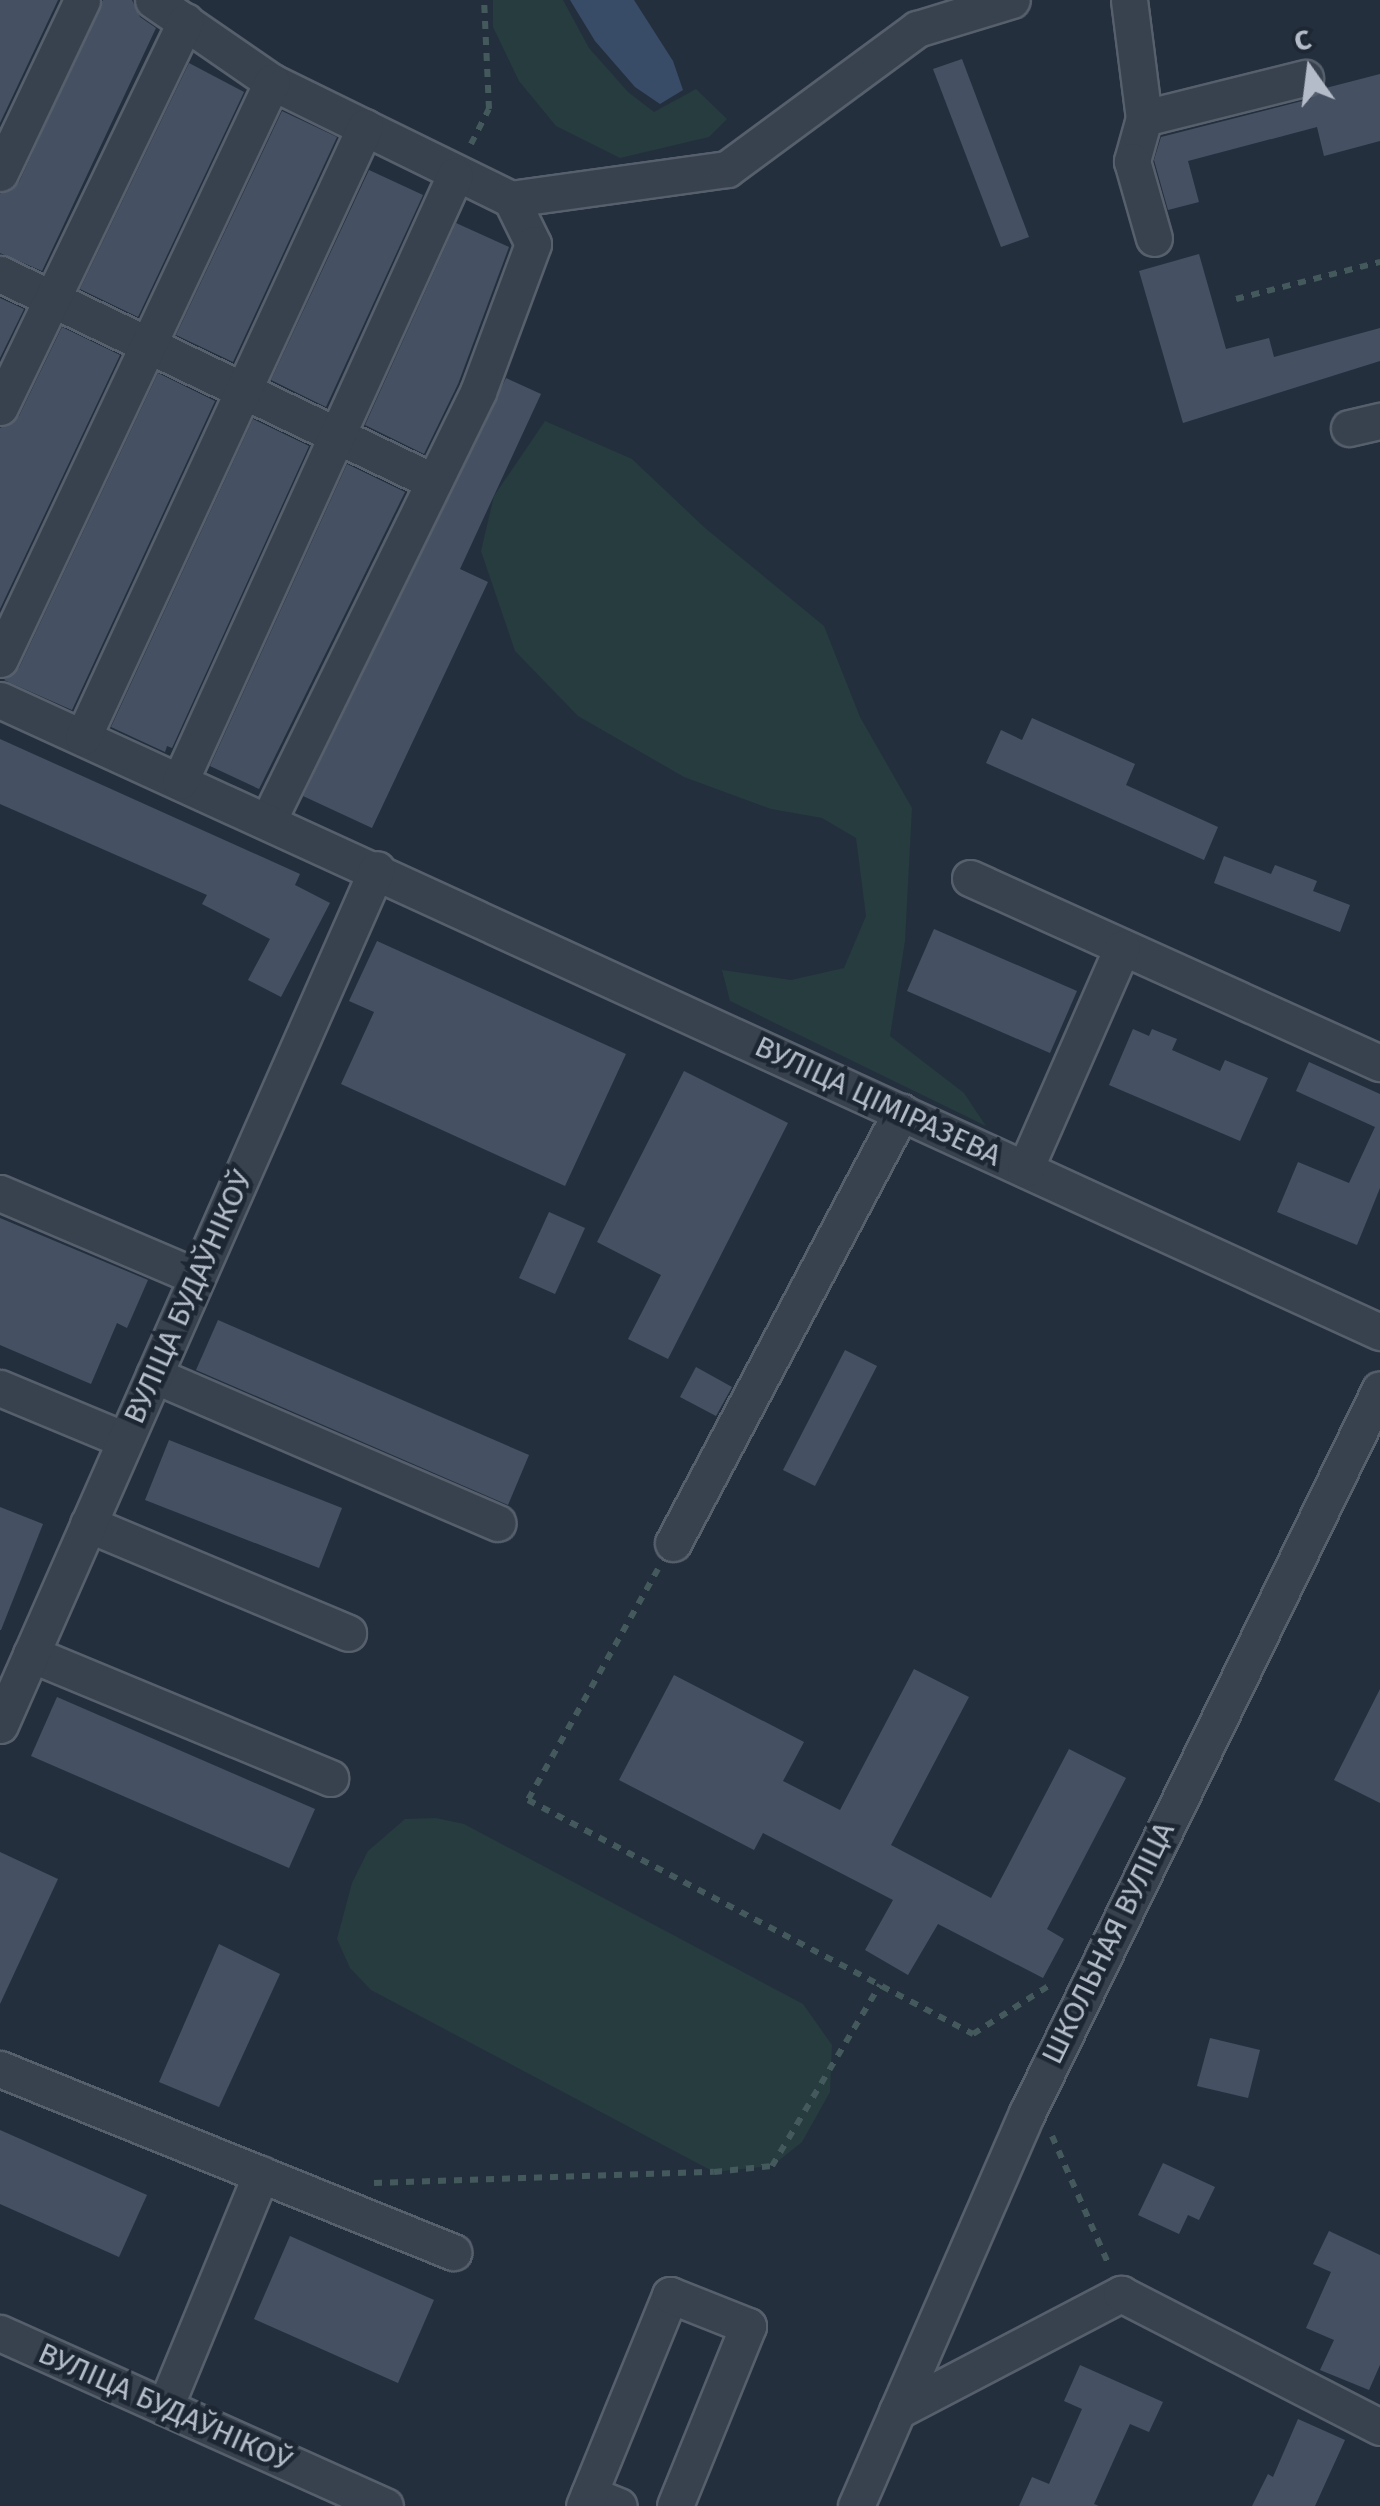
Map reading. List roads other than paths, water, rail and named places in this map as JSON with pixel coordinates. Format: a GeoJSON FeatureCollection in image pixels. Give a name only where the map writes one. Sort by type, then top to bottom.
{"type":"FeatureCollection","features":[{"type":"Feature","properties":{"kind":"street"},"geometry":{"type":"LineString","coordinates":[[0,173],[82,0]]}},
{"type":"Feature","properties":{"kind":"street"},"geometry":{"type":"LineString","coordinates":[[152,0],[272,82],[455,175],[511,199],[727,169],[918,29],[1012,0]]}},
{"type":"Feature","properties":{"kind":"street"},"geometry":{"type":"LineString","coordinates":[[1128,0],[1144,118],[1132,161],[1154,238]]}},
{"type":"Feature","properties":{"kind":"street"},"geometry":{"type":"LineString","coordinates":[[0,407],[186,21]]}},
{"type":"Feature","properties":{"kind":"street"},"geometry":{"type":"LineString","coordinates":[[1144,118],[1304,78]]}},
{"type":"Feature","properties":{"kind":"street"},"geometry":{"type":"LineString","coordinates":[[0,659],[272,82]]}},
{"type":"Feature","properties":{"kind":"street"},"geometry":{"type":"LineString","coordinates":[[82,737],[365,126]]}},
{"type":"Feature","properties":{"kind":"street"},"geometry":{"type":"LineString","coordinates":[[180,780],[455,175]]}},
{"type":"Feature","properties":{"kind":"street"},"geometry":{"type":"LineString","coordinates":[[268,820],[478,392],[533,244],[511,199]]}},
{"type":"Feature","properties":{"kind":"street"},"geometry":{"type":"LineString","coordinates":[[0,274],[434,482]]}},
{"type":"Feature","properties":{"kind":"street","name":"ВУЛІЦА ЦІМІРАЗЕВА"},"geometry":{"type":"LineString","coordinates":[[0,700],[377,869],[1380,1332]]}},
{"type":"Feature","properties":{"kind":"street","name":"ВУЛІЦА БУДАЎНІКОЎ"},"geometry":{"type":"LineString","coordinates":[[0,1724],[377,869]]}},
{"type":"Feature","properties":{"kind":"street"},"geometry":{"type":"LineString","coordinates":[[970,878],[1380,1063]]}},
{"type":"Feature","properties":{"kind":"street"},"geometry":{"type":"LineString","coordinates":[[1025,1169],[1122,948]]}},
{"type":"Feature","properties":{"kind":"street"},"geometry":{"type":"LineString","coordinates":[[673,1543],[901,1112]]}},
{"type":"Feature","properties":{"kind":"street"},"geometry":{"type":"LineString","coordinates":[[0,1193],[197,1277]]}},
{"type":"Feature","properties":{"kind":"street"},"geometry":{"type":"LineString","coordinates":[[154,1375],[497,1523]]}},
{"type":"Feature","properties":{"kind":"street"},"geometry":{"type":"LineString","coordinates":[[0,1388],[126,1440]]}},
{"type":"Feature","properties":{"kind":"street","name":"ШКОЛЬНАЯ ВУЛІЦА"},"geometry":{"type":"LineString","coordinates":[[856,2506],[1027,2113],[1380,1389]]}},
{"type":"Feature","properties":{"kind":"street"},"geometry":{"type":"LineString","coordinates":[[88,1524],[348,1633]]}},
{"type":"Feature","properties":{"kind":"street"},"geometry":{"type":"LineString","coordinates":[[31,1654],[330,1778]]}},
{"type":"Feature","properties":{"kind":"street"},"geometry":{"type":"LineString","coordinates":[[0,2069],[453,2252]]}},
{"type":"Feature","properties":{"kind":"street"},"geometry":{"type":"LineString","coordinates":[[165,2407],[262,2174]]}},
{"type":"Feature","properties":{"kind":"street"},"geometry":{"type":"LineString","coordinates":[[597,2502],[670,2294],[748,2326],[675,2506]]}},
{"type":"Feature","properties":{"kind":"street"},"geometry":{"type":"LineString","coordinates":[[897,2412],[1120,2294],[1380,2427]]}},
{"type":"Feature","properties":{"kind":"street","name":"ВУЛІЦА БУДАЎНІКОЎ"},"geometry":{"type":"LineString","coordinates":[[0,2333],[385,2506]]}},
{"type":"Feature","properties":{"kind":"water"},"geometry":{"type":"Polygon","coordinates":[[[570,0],[634,0],[673,61],[683,90],[660,104],[635,87],[595,41],[570,0]]]}}]}
